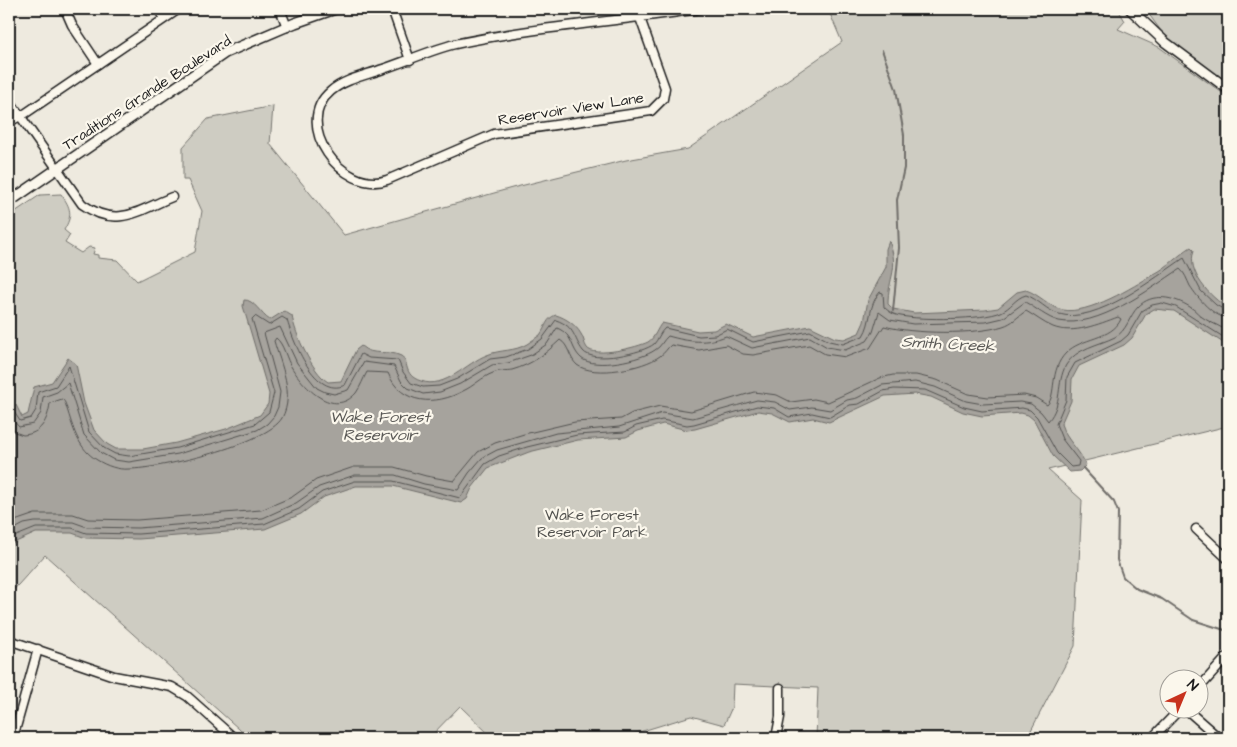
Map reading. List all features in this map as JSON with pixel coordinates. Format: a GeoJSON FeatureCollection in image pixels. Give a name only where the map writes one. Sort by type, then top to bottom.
{"type":"FeatureCollection","features":[{"type":"Feature","properties":{"kind":"main road","name":"Traditions Grande Boulevard"},"geometry":{"type":"LineString","coordinates":[[9,202],[225,54],[287,27],[335,9]]}},
{"type":"Feature","properties":{"kind":"main road"},"geometry":{"type":"LineString","coordinates":[[1130,9],[1164,42],[1228,89]]}},
{"type":"Feature","properties":{"kind":"street"},"geometry":{"type":"LineString","coordinates":[[65,9],[72,25],[98,64]]}},
{"type":"Feature","properties":{"kind":"street"},"geometry":{"type":"LineString","coordinates":[[158,9],[164,18]]}},
{"type":"Feature","properties":{"kind":"street"},"geometry":{"type":"LineString","coordinates":[[9,122],[21,116],[179,9]]}},
{"type":"Feature","properties":{"kind":"street"},"geometry":{"type":"LineString","coordinates":[[280,9],[287,27]]}},
{"type":"Feature","properties":{"kind":"street"},"geometry":{"type":"LineString","coordinates":[[392,9],[410,60]]}},
{"type":"Feature","properties":{"kind":"street","name":"Reservoir View Lane"},"geometry":{"type":"LineString","coordinates":[[640,18],[665,88],[663,100],[651,111],[503,132],[481,139],[381,182],[356,179],[341,168],[320,139],[316,120],[319,106],[326,95],[335,88],[455,44],[699,9]]}},
{"type":"Feature","properties":{"kind":"street"},"geometry":{"type":"LineString","coordinates":[[9,100],[82,204],[95,213],[117,218],[172,197]]}},
{"type":"Feature","properties":{"kind":"street"},"geometry":{"type":"LineString","coordinates":[[1196,529],[1228,559]]}},
{"type":"Feature","properties":{"kind":"street"},"geometry":{"type":"LineString","coordinates":[[9,640],[114,676],[172,686],[187,696],[234,738]]}},
{"type":"Feature","properties":{"kind":"street"},"geometry":{"type":"LineString","coordinates":[[13,738],[38,649]]}},
{"type":"Feature","properties":{"kind":"street"},"geometry":{"type":"LineString","coordinates":[[1210,676],[1228,656]]}},
{"type":"Feature","properties":{"kind":"street"},"geometry":{"type":"LineString","coordinates":[[776,738],[780,717],[780,688]]}},
{"type":"Feature","properties":{"kind":"street"},"geometry":{"type":"LineString","coordinates":[[1152,738],[1169,720]]}},
{"type":"Feature","properties":{"kind":"street"},"geometry":{"type":"LineString","coordinates":[[1198,720],[1219,738]]}},
{"type":"Feature","properties":{"kind":"green space","name":"Wake Forest Reservoir Park"},"geometry":{"type":"Polygon","coordinates":[[[828,9],[1118,9],[1125,21],[1118,29],[1159,47],[1228,97],[1228,426],[1048,470],[1082,500],[1075,646],[1027,738],[816,738],[818,688],[733,684],[732,707],[724,725],[691,716],[620,738],[493,738],[460,706],[429,738],[249,738],[45,555],[9,595],[9,216],[40,195],[61,194],[70,212],[69,220],[64,230],[70,235],[65,243],[81,253],[89,247],[95,248],[93,254],[98,255],[98,258],[117,260],[137,281],[195,252],[202,211],[188,180],[183,180],[183,147],[208,119],[273,106],[270,144],[344,235],[512,188],[626,160],[688,149],[842,42],[828,9]]]}},
{"type":"Feature","properties":{"kind":"green space"},"geometry":{"type":"Polygon","coordinates":[[[1145,9],[1228,9],[1228,84],[1164,35],[1145,9]]]}},
{"type":"Feature","properties":{"kind":"water","name":"Wake Forest Reservoir"},"geometry":{"type":"Polygon","coordinates":[[[889,241],[894,266],[888,294],[888,304],[893,309],[914,313],[998,308],[1017,292],[1026,290],[1063,310],[1085,308],[1110,299],[1134,286],[1164,268],[1191,247],[1194,250],[1192,258],[1196,275],[1207,291],[1228,308],[1228,346],[1174,311],[1154,309],[1146,314],[1132,338],[1124,345],[1079,366],[1072,379],[1071,401],[1061,424],[1086,465],[1080,471],[1070,472],[1053,456],[1034,420],[1028,415],[1021,413],[982,416],[963,412],[931,397],[915,394],[885,396],[829,422],[813,418],[790,422],[772,413],[758,411],[695,429],[687,430],[663,424],[638,431],[626,437],[578,440],[529,452],[488,468],[472,488],[467,499],[461,503],[393,486],[356,486],[324,497],[301,514],[265,529],[139,539],[86,538],[72,533],[36,533],[9,545],[9,403],[16,405],[22,417],[28,414],[34,387],[52,382],[68,358],[76,364],[84,403],[94,430],[107,444],[116,449],[143,449],[176,443],[226,429],[260,415],[268,404],[269,394],[243,306],[244,300],[251,302],[270,320],[284,311],[292,316],[305,352],[316,370],[328,382],[341,381],[356,350],[361,346],[370,351],[401,356],[404,358],[411,375],[421,381],[430,383],[447,379],[479,358],[527,344],[540,335],[548,321],[556,315],[574,325],[582,336],[587,348],[598,352],[626,349],[648,342],[662,323],[698,331],[714,330],[726,324],[753,337],[810,326],[835,338],[844,339],[859,333],[864,322],[868,300],[886,267],[886,249],[889,241]]]}},
{"type":"Feature","properties":{"kind":"waterway"},"geometry":{"type":"LineString","coordinates":[[882,50],[896,89],[904,135],[904,168],[897,200],[899,248],[893,311]]}},
{"type":"Feature","properties":{"kind":"waterway"},"geometry":{"type":"LineString","coordinates":[[1083,468],[1114,502],[1118,512],[1117,560],[1123,577],[1137,589],[1162,599],[1193,620],[1228,631]]}},
{"type":"Feature","properties":{"kind":"water label","name":"Smith Creek"},"geometry":{"type":"Point","coordinates":[948,344]}}]}
